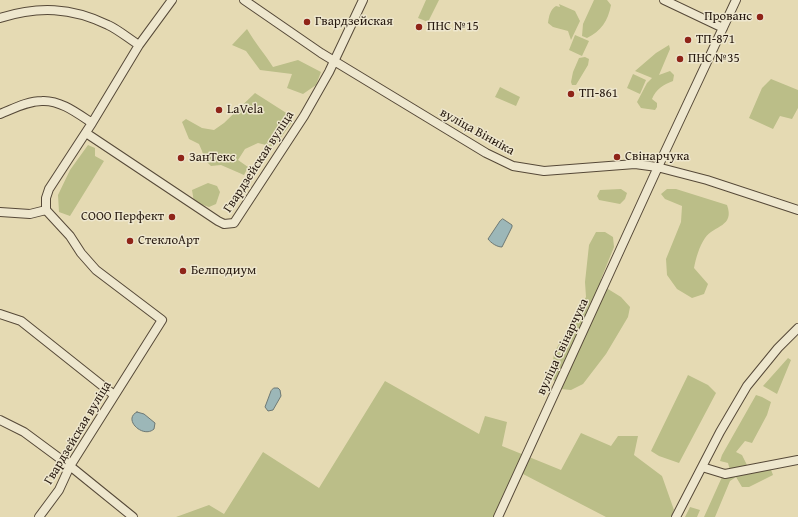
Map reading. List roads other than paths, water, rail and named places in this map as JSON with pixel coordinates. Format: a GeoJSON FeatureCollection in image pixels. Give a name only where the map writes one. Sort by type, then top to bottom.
{"type":"FeatureCollection","features":[{"type":"Feature","properties":{"kind":"street"},"geometry":{"type":"LineString","coordinates":[[0,212],[30,214],[46,210],[46,198],[49,189],[86,133],[139,45],[172,0]]}},
{"type":"Feature","properties":{"kind":"street","name":"вуліца Вінніка"},"geometry":{"type":"LineString","coordinates":[[244,0],[334,61],[486,153],[513,166],[544,171],[635,164],[657,167],[707,180],[798,210]]}},
{"type":"Feature","properties":{"kind":"street","name":"Гвардзейская вуліца"},"geometry":{"type":"LineString","coordinates":[[86,133],[218,221],[224,224],[234,223],[304,116],[334,61],[363,0]]}},
{"type":"Feature","properties":{"kind":"street"},"geometry":{"type":"LineString","coordinates":[[664,0],[723,28]]}},
{"type":"Feature","properties":{"kind":"street","name":"вуліца Свінарчука"},"geometry":{"type":"LineString","coordinates":[[498,517],[650,186],[657,167],[736,0]]}},
{"type":"Feature","properties":{"kind":"street"},"geometry":{"type":"LineString","coordinates":[[0,18],[18,12],[41,9],[82,14],[109,25],[139,45]]}},
{"type":"Feature","properties":{"kind":"street"},"geometry":{"type":"LineString","coordinates":[[0,114],[29,103],[42,101],[68,107],[92,123]]}},
{"type":"Feature","properties":{"kind":"street","name":"Гвардзейская вуліца"},"geometry":{"type":"LineString","coordinates":[[40,517],[59,490],[70,466],[162,320],[96,270],[81,253],[70,236],[46,210]]}},
{"type":"Feature","properties":{"kind":"street"},"geometry":{"type":"LineString","coordinates":[[0,314],[21,321],[114,395]]}},
{"type":"Feature","properties":{"kind":"street"},"geometry":{"type":"LineString","coordinates":[[676,517],[720,432],[747,386],[778,348],[798,328]]}},
{"type":"Feature","properties":{"kind":"street"},"geometry":{"type":"LineString","coordinates":[[0,420],[24,432],[70,466],[133,517]]}},
{"type":"Feature","properties":{"kind":"street"},"geometry":{"type":"LineString","coordinates":[[702,467],[725,474],[798,460]]}},
{"type":"Feature","properties":{"kind":"water"},"geometry":{"type":"Polygon","coordinates":[[[503,219],[512,225],[512,227],[502,247],[494,244],[488,239],[503,219]]]}},
{"type":"Feature","properties":{"kind":"water"},"geometry":{"type":"Polygon","coordinates":[[[274,388],[278,388],[280,390],[281,396],[273,410],[268,411],[265,407],[271,391],[274,388]]]}},
{"type":"Feature","properties":{"kind":"water"},"geometry":{"type":"Polygon","coordinates":[[[137,412],[144,414],[155,423],[154,429],[145,432],[136,427],[132,419],[133,415],[137,412]]]}},
{"type":"Feature","properties":{"kind":"place","name":"Прованс"},"geometry":{"type":"Point","coordinates":[760,17]}},
{"type":"Feature","properties":{"kind":"place","name":"Гвардзейская"},"geometry":{"type":"Point","coordinates":[307,22]}},
{"type":"Feature","properties":{"kind":"place","name":"ПНС №15"},"geometry":{"type":"Point","coordinates":[419,27]}},
{"type":"Feature","properties":{"kind":"place","name":"ТП-871"},"geometry":{"type":"Point","coordinates":[688,40]}},
{"type":"Feature","properties":{"kind":"place","name":"ПНС №35"},"geometry":{"type":"Point","coordinates":[680,59]}},
{"type":"Feature","properties":{"kind":"place","name":"ТП-861"},"geometry":{"type":"Point","coordinates":[571,94]}},
{"type":"Feature","properties":{"kind":"place","name":"LaVela"},"geometry":{"type":"Point","coordinates":[219,110]}},
{"type":"Feature","properties":{"kind":"place","name":"Свінарчука"},"geometry":{"type":"Point","coordinates":[617,157]}},
{"type":"Feature","properties":{"kind":"place","name":"ЗанТекс"},"geometry":{"type":"Point","coordinates":[181,158]}},
{"type":"Feature","properties":{"kind":"place","name":"СООО Перфект"},"geometry":{"type":"Point","coordinates":[172,217]}},
{"type":"Feature","properties":{"kind":"place","name":"СтеклоАрт"},"geometry":{"type":"Point","coordinates":[130,241]}},
{"type":"Feature","properties":{"kind":"place","name":"Белподиум"},"geometry":{"type":"Point","coordinates":[183,271]}}]}
